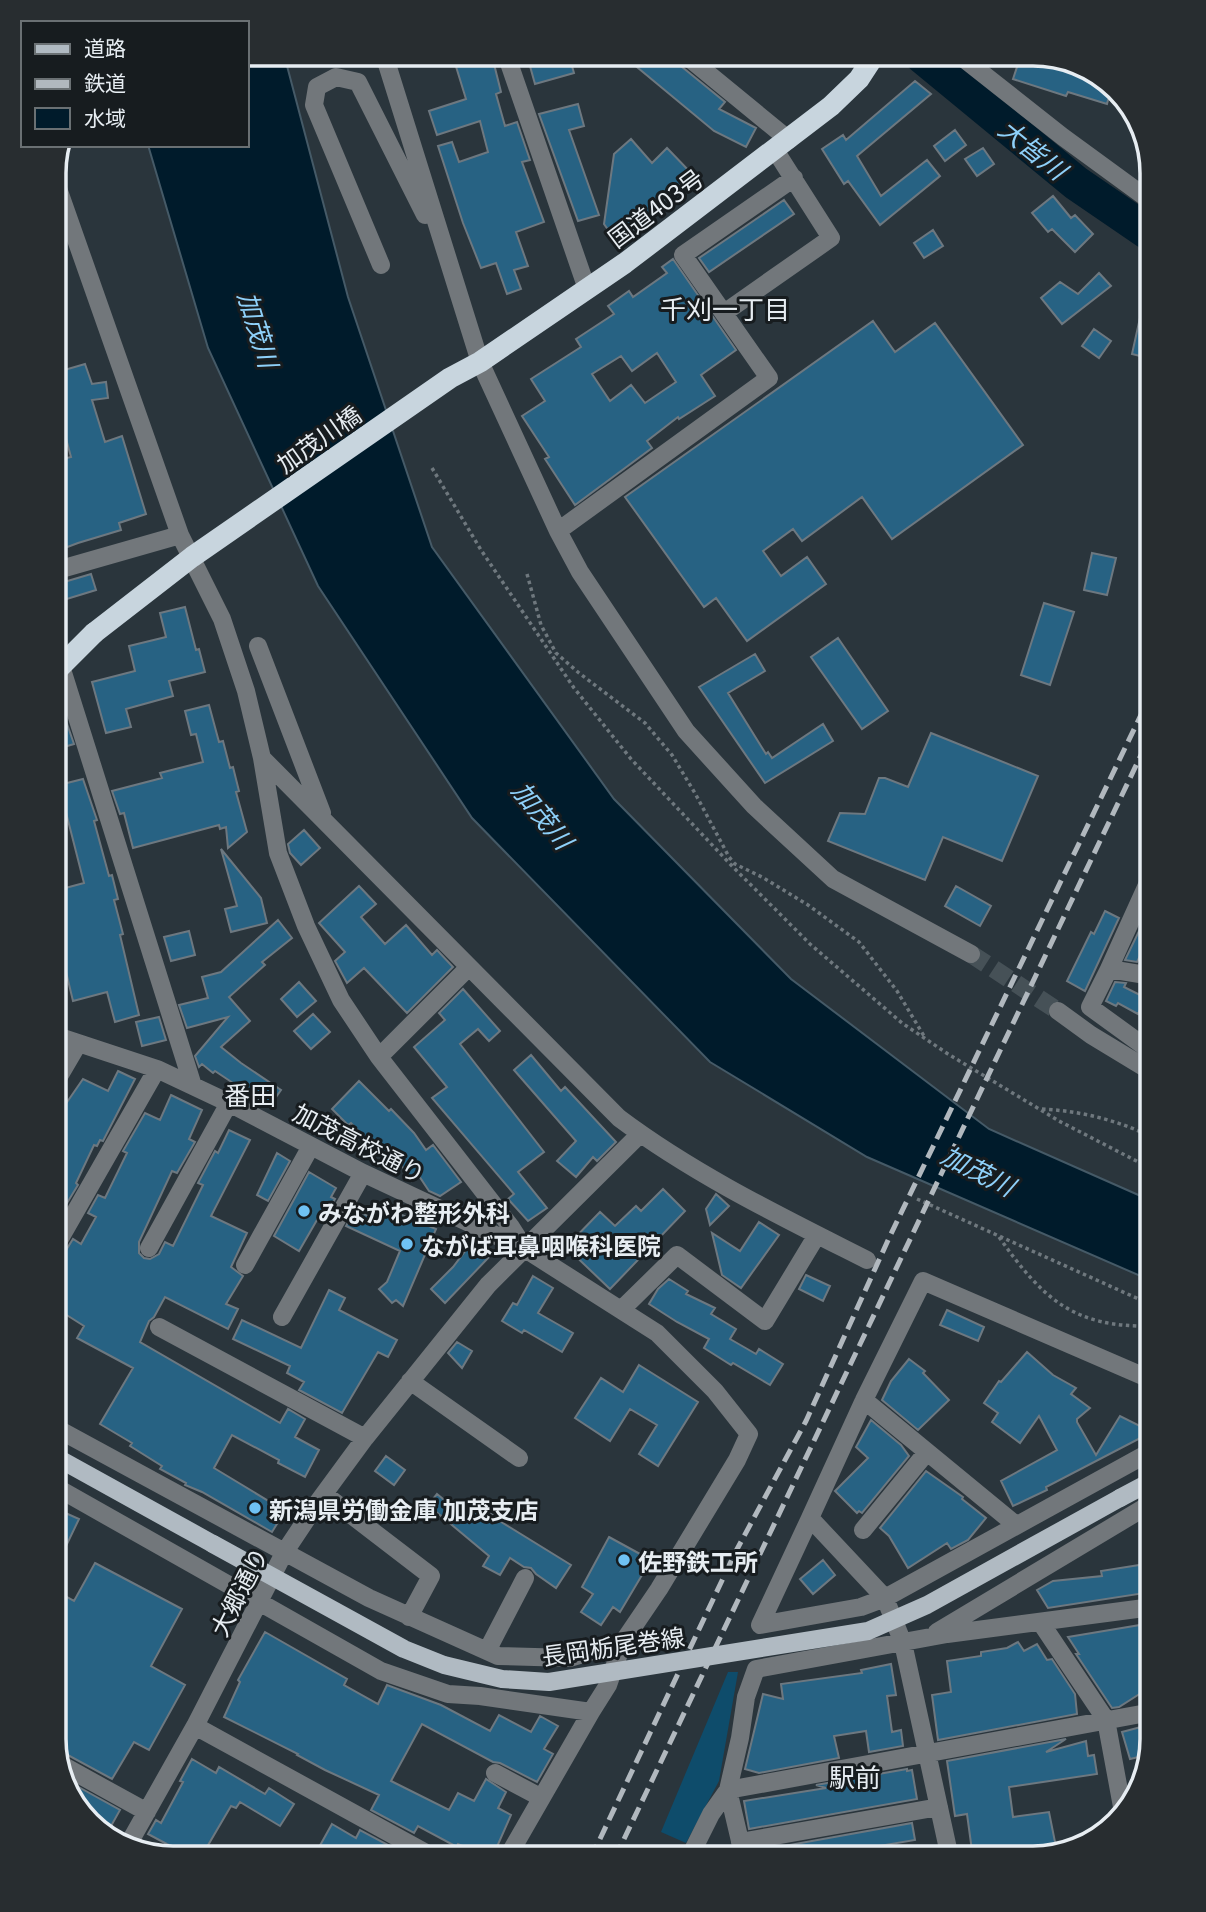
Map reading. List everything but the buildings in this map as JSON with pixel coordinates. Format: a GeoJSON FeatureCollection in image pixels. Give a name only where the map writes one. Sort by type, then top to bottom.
{"type":"FeatureCollection","features":[{"type":"Feature","properties":{"kind":"highway","name":"国道403号"},"geometry":{"type":"LineString","coordinates":[[450,379],[480,362],[625,263],[782,145],[850,88],[866,67]]}},
{"type":"Feature","properties":{"kind":"highway","name":"加茂川橋"},"geometry":{"type":"LineString","coordinates":[[192,557],[450,379]]}},
{"type":"Feature","properties":{"kind":"highway"},"geometry":{"type":"LineString","coordinates":[[67,660],[94,633],[192,557]]}},
{"type":"Feature","properties":{"kind":"main road","name":"長岡栃尾巻線"},"geometry":{"type":"LineString","coordinates":[[66,1463],[404,1649],[444,1665],[502,1679],[549,1682],[868,1631],[927,1605],[1140,1487]]}},
{"type":"Feature","properties":{"kind":"street"},"geometry":{"type":"LineString","coordinates":[[388,66],[480,362],[558,531],[580,572],[686,731],[754,806],[833,879],[971,954]]}},
{"type":"Feature","properties":{"kind":"street"},"geometry":{"type":"LineString","coordinates":[[510,66],[587,289]]}},
{"type":"Feature","properties":{"kind":"street"},"geometry":{"type":"LineString","coordinates":[[699,67],[782,145],[794,178],[831,238],[724,313]]}},
{"type":"Feature","properties":{"kind":"street"},"geometry":{"type":"LineString","coordinates":[[974,67],[1140,193]]}},
{"type":"Feature","properties":{"kind":"street"},"geometry":{"type":"LineString","coordinates":[[381,265],[314,105],[317,87],[336,77],[358,82],[449,261]]}},
{"type":"Feature","properties":{"kind":"street"},"geometry":{"type":"LineString","coordinates":[[558,531],[769,378],[683,255],[794,178]]}},
{"type":"Feature","properties":{"kind":"street"},"geometry":{"type":"LineString","coordinates":[[67,227],[180,536],[222,619],[246,691],[262,758],[278,853],[306,926],[341,1000],[379,1057],[511,1227],[525,1249]]}},
{"type":"Feature","properties":{"kind":"street"},"geometry":{"type":"LineString","coordinates":[[67,567],[180,536]]}},
{"type":"Feature","properties":{"kind":"street"},"geometry":{"type":"LineString","coordinates":[[258,646],[324,820]]}},
{"type":"Feature","properties":{"kind":"street"},"geometry":{"type":"LineString","coordinates":[[67,684],[193,1086]]}},
{"type":"Feature","properties":{"kind":"street"},"geometry":{"type":"LineString","coordinates":[[262,758],[618,1118],[762,1207],[867,1260]]}},
{"type":"Feature","properties":{"kind":"street"},"geometry":{"type":"LineString","coordinates":[[1140,901],[1090,1007],[1140,1043]]}},
{"type":"Feature","properties":{"kind":"street"},"geometry":{"type":"LineString","coordinates":[[379,1057],[469,967]]}},
{"type":"Feature","properties":{"kind":"street"},"geometry":{"type":"LineString","coordinates":[[1109,969],[1140,974]]}},
{"type":"Feature","properties":{"kind":"street"},"geometry":{"type":"LineString","coordinates":[[1058,1011],[1140,1065]]}},
{"type":"Feature","properties":{"kind":"street","name":"加茂高校通り"},"geometry":{"type":"LineString","coordinates":[[66,1040],[157,1069],[363,1173],[525,1249],[657,1333],[715,1391],[749,1434],[737,1460],[659,1589],[623,1642]]}},
{"type":"Feature","properties":{"kind":"street"},"geometry":{"type":"LineString","coordinates":[[66,1064],[78,1044]]}},
{"type":"Feature","properties":{"kind":"street"},"geometry":{"type":"LineString","coordinates":[[66,1227],[157,1069]]}},
{"type":"Feature","properties":{"kind":"street"},"geometry":{"type":"LineString","coordinates":[[149,1248],[229,1103]]}},
{"type":"Feature","properties":{"kind":"street","name":"大郷通り"},"geometry":{"type":"LineString","coordinates":[[132,1837],[195,1726],[284,1553],[365,1437],[488,1285],[640,1134]]}},
{"type":"Feature","properties":{"kind":"street"},"geometry":{"type":"LineString","coordinates":[[245,1265],[311,1146]]}},
{"type":"Feature","properties":{"kind":"street"},"geometry":{"type":"LineString","coordinates":[[282,1317],[363,1173]]}},
{"type":"Feature","properties":{"kind":"street"},"geometry":{"type":"LineString","coordinates":[[621,1310],[677,1255],[765,1321],[817,1235]]}},
{"type":"Feature","properties":{"kind":"street"},"geometry":{"type":"LineString","coordinates":[[1140,1375],[923,1281],[864,1400],[760,1625],[862,1607],[884,1598],[1140,1458]]}},
{"type":"Feature","properties":{"kind":"street"},"geometry":{"type":"LineString","coordinates":[[159,1327],[365,1437]]}},
{"type":"Feature","properties":{"kind":"street"},"geometry":{"type":"LineString","coordinates":[[410,1381],[519,1458]]}},
{"type":"Feature","properties":{"kind":"street"},"geometry":{"type":"LineString","coordinates":[[864,1400],[1016,1525]]}},
{"type":"Feature","properties":{"kind":"street"},"geometry":{"type":"LineString","coordinates":[[66,1434],[284,1553],[409,1617],[498,1656],[570,1658],[623,1642]]}},
{"type":"Feature","properties":{"kind":"street"},"geometry":{"type":"LineString","coordinates":[[863,1530],[927,1452]]}},
{"type":"Feature","properties":{"kind":"street"},"geometry":{"type":"LineString","coordinates":[[66,1493],[381,1671],[447,1694],[480,1696],[591,1712]]}},
{"type":"Feature","properties":{"kind":"street"},"geometry":{"type":"LineString","coordinates":[[324,1494],[431,1576],[409,1617]]}},
{"type":"Feature","properties":{"kind":"street"},"geometry":{"type":"LineString","coordinates":[[928,1637],[1140,1510]]}},
{"type":"Feature","properties":{"kind":"street"},"geometry":{"type":"LineString","coordinates":[[810,1518],[884,1598],[903,1643],[947,1846]]}},
{"type":"Feature","properties":{"kind":"street"},"geometry":{"type":"LineString","coordinates":[[487,1651],[525,1578]]}},
{"type":"Feature","properties":{"kind":"street"},"geometry":{"type":"LineString","coordinates":[[695,1846],[711,1814],[728,1790],[746,1697],[756,1669],[928,1637],[1140,1609]]}},
{"type":"Feature","properties":{"kind":"street"},"geometry":{"type":"LineString","coordinates":[[1041,1623],[1106,1720],[1121,1799]]}},
{"type":"Feature","properties":{"kind":"street"},"geometry":{"type":"LineString","coordinates":[[514,1845],[608,1685],[623,1642]]}},
{"type":"Feature","properties":{"kind":"street"},"geometry":{"type":"LineString","coordinates":[[728,1790],[1140,1714]]}},
{"type":"Feature","properties":{"kind":"street"},"geometry":{"type":"LineString","coordinates":[[195,1726],[412,1845]]}},
{"type":"Feature","properties":{"kind":"street"},"geometry":{"type":"LineString","coordinates":[[72,1771],[146,1812]]}},
{"type":"Feature","properties":{"kind":"street"},"geometry":{"type":"LineString","coordinates":[[495,1773],[540,1797]]}},
{"type":"Feature","properties":{"kind":"street"},"geometry":{"type":"LineString","coordinates":[[728,1790],[741,1846]]}},
{"type":"Feature","properties":{"kind":"street"},"geometry":{"type":"LineString","coordinates":[[762,1846],[939,1807]]}},
{"type":"Feature","properties":{"kind":"path"},"geometry":{"type":"LineString","coordinates":[[432,468],[456,510],[543,643],[574,688],[631,760],[810,944],[902,1023],[1040,1109],[1140,1163]]}},
{"type":"Feature","properties":{"kind":"path"},"geometry":{"type":"LineString","coordinates":[[527,574],[541,625],[556,653],[645,723],[672,755],[735,864],[808,905],[859,942],[897,991],[925,1038]]}},
{"type":"Feature","properties":{"kind":"path"},"geometry":{"type":"LineString","coordinates":[[1040,1109],[1073,1111],[1107,1119],[1140,1133]]}},
{"type":"Feature","properties":{"kind":"path"},"geometry":{"type":"LineString","coordinates":[[916,1199],[1140,1300]]}},
{"type":"Feature","properties":{"kind":"path"},"geometry":{"type":"LineString","coordinates":[[998,1236],[1023,1271],[1056,1303],[1109,1324],[1140,1326]]}},
{"type":"Feature","properties":{"kind":"shaded area"},"geometry":{"type":"Polygon","coordinates":[[[728,1672],[738,1672],[719,1781],[686,1843],[661,1832],[728,1672]]]}},
{"type":"Feature","properties":{"kind":"water","name":"加茂川"},"geometry":{"type":"Polygon","coordinates":[[[248,66],[287,66],[348,297],[432,547],[614,799],[791,979],[989,1129],[1140,1196],[1140,1276],[867,1157],[710,1062],[472,818],[318,586],[208,348],[149,147],[248,147],[248,66]]]}},
{"type":"Feature","properties":{"kind":"waterway","name":"大皆川"},"geometry":{"type":"LineString","coordinates":[[935,67],[1076,183],[1140,227]]}},
{"type":"Feature","properties":{"kind":"tunnel"},"geometry":{"type":"LineString","coordinates":[[971,954],[1058,1011]]}},
{"type":"Feature","properties":{"kind":"railway"},"geometry":{"type":"LineString","coordinates":[[597,1845],[735,1553],[806,1421],[889,1238],[1140,717]]}},
{"type":"Feature","properties":{"kind":"railway"},"geometry":{"type":"LineString","coordinates":[[621,1846],[1140,757]]}},
{"type":"Feature","properties":{"kind":"place","name":"みながわ整形外科"},"geometry":{"type":"Point","coordinates":[304,1211]}},
{"type":"Feature","properties":{"kind":"place","name":"ながば耳鼻咽喉科医院"},"geometry":{"type":"Point","coordinates":[407,1244]}},
{"type":"Feature","properties":{"kind":"place","name":"新潟県労働金庫 加茂支店"},"geometry":{"type":"Point","coordinates":[255,1508]}},
{"type":"Feature","properties":{"kind":"place","name":"佐野鉄工所"},"geometry":{"type":"Point","coordinates":[624,1560]}},
{"type":"Feature","properties":{"kind":"district","name":"千刈一丁目"},"geometry":{"type":"Point","coordinates":[725,307]}},
{"type":"Feature","properties":{"kind":"district","name":"番田"},"geometry":{"type":"Point","coordinates":[250,1093]}},
{"type":"Feature","properties":{"kind":"district","name":"駅前"},"geometry":{"type":"Point","coordinates":[855,1775]}}]}
